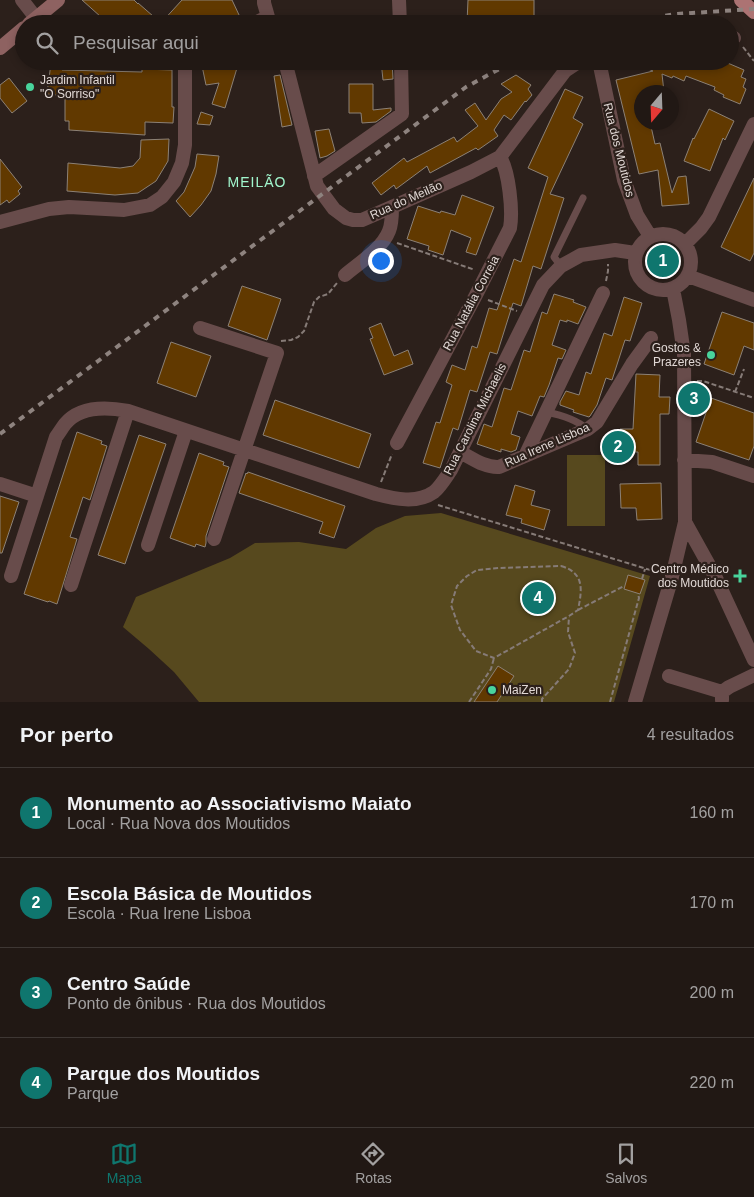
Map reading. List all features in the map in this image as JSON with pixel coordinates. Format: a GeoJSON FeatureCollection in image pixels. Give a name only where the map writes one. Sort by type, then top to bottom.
{"type":"FeatureCollection","features":[{"type":"Feature","properties":{"kind":"main road"},"geometry":{"type":"LineString","coordinates":[[42,15],[58,0]]}},
{"type":"Feature","properties":{"kind":"main road"},"geometry":{"type":"LineString","coordinates":[[742,0],[754,12]]}},
{"type":"Feature","properties":{"kind":"main road"},"geometry":{"type":"LineString","coordinates":[[0,48],[15,36]]}},
{"type":"Feature","properties":{"kind":"street"},"geometry":{"type":"LineString","coordinates":[[22,0],[30,15]]}},
{"type":"Feature","properties":{"kind":"street"},"geometry":{"type":"LineString","coordinates":[[264,0],[268,15]]}},
{"type":"Feature","properties":{"kind":"street"},"geometry":{"type":"LineString","coordinates":[[399,0],[400,15]]}},
{"type":"Feature","properties":{"kind":"street"},"geometry":{"type":"LineString","coordinates":[[0,222],[49,209],[69,207],[124,210],[150,204],[162,198],[174,182],[182,163],[185,145],[185,70]]}},
{"type":"Feature","properties":{"kind":"street","name":"Rua do Meilão"},"geometry":{"type":"LineString","coordinates":[[287,70],[316,181],[334,209],[346,218],[354,220],[362,220],[392,208],[500,157],[566,70]]}},
{"type":"Feature","properties":{"kind":"street"},"geometry":{"type":"LineString","coordinates":[[316,181],[402,114],[401,70]]}},
{"type":"Feature","properties":{"kind":"street","name":"Rua dos Moutidos"},"geometry":{"type":"LineString","coordinates":[[600,70],[624,180],[637,215],[650,236]]}},
{"type":"Feature","properties":{"kind":"street"},"geometry":{"type":"LineString","coordinates":[[685,244],[702,228],[709,217],[754,124]]}},
{"type":"Feature","properties":{"kind":"street","name":"Rua Natália Correia"},"geometry":{"type":"LineString","coordinates":[[397,443],[510,228],[512,217],[506,170],[500,157]]}},
{"type":"Feature","properties":{"kind":"street"},"geometry":{"type":"LineString","coordinates":[[345,275],[374,251],[385,239],[392,221],[392,208]]}},
{"type":"Feature","properties":{"kind":"street"},"geometry":{"type":"LineString","coordinates":[[665,233],[672,235],[685,244],[691,266],[688,276],[680,285],[673,289],[664,290],[647,285],[640,279],[634,262],[635,253],[643,240],[650,236],[665,233]]}},
{"type":"Feature","properties":{"kind":"street","name":"Rua Carolina Michaelis"},"geometry":{"type":"LineString","coordinates":[[12,576],[56,437],[66,423],[80,413],[97,409],[112,408],[128,411],[397,500],[424,497],[441,484],[451,470],[543,285],[561,266],[580,255],[607,250],[635,253]]}},
{"type":"Feature","properties":{"kind":"street"},"geometry":{"type":"LineString","coordinates":[[688,276],[754,300]]}},
{"type":"Feature","properties":{"kind":"street"},"geometry":{"type":"LineString","coordinates":[[635,702],[672,577],[685,522],[684,354],[673,289]]}},
{"type":"Feature","properties":{"kind":"street"},"geometry":{"type":"LineString","coordinates":[[525,456],[603,293]]}},
{"type":"Feature","properties":{"kind":"street"},"geometry":{"type":"LineString","coordinates":[[200,328],[277,353],[214,539]]}},
{"type":"Feature","properties":{"kind":"street","name":"Rua Irene Lisboa"},"geometry":{"type":"LineString","coordinates":[[460,452],[492,468],[498,467],[588,430],[597,422],[632,364],[651,338]]}},
{"type":"Feature","properties":{"kind":"street"},"geometry":{"type":"LineString","coordinates":[[71,585],[128,411]]}},
{"type":"Feature","properties":{"kind":"street"},"geometry":{"type":"LineString","coordinates":[[148,545],[186,431]]}},
{"type":"Feature","properties":{"kind":"street"},"geometry":{"type":"LineString","coordinates":[[684,460],[712,462],[754,476]]}},
{"type":"Feature","properties":{"kind":"street"},"geometry":{"type":"LineString","coordinates":[[0,484],[37,496]]}},
{"type":"Feature","properties":{"kind":"street"},"geometry":{"type":"LineString","coordinates":[[685,522],[715,576],[754,660]]}},
{"type":"Feature","properties":{"kind":"street"},"geometry":{"type":"LineString","coordinates":[[669,676],[722,697],[729,687],[754,675]]}},
{"type":"Feature","properties":{"kind":"lane"},"geometry":{"type":"LineString","coordinates":[[561,266],[554,257],[583,198]]}},
{"type":"Feature","properties":{"kind":"lane"},"geometry":{"type":"LineString","coordinates":[[546,412],[572,419],[588,430]]}},
{"type":"Feature","properties":{"kind":"path"},"geometry":{"type":"LineString","coordinates":[[385,239],[486,274]]}},
{"type":"Feature","properties":{"kind":"path"},"geometry":{"type":"LineString","coordinates":[[603,293],[608,271],[607,250]]}},
{"type":"Feature","properties":{"kind":"path"},"geometry":{"type":"LineString","coordinates":[[281,341],[298,337],[304,331],[314,302],[319,297],[328,294],[345,275]]}},
{"type":"Feature","properties":{"kind":"path"},"geometry":{"type":"LineString","coordinates":[[476,295],[528,315]]}},
{"type":"Feature","properties":{"kind":"path"},"geometry":{"type":"LineString","coordinates":[[735,392],[744,369]]}},
{"type":"Feature","properties":{"kind":"path"},"geometry":{"type":"LineString","coordinates":[[684,380],[703,381],[754,398]]}},
{"type":"Feature","properties":{"kind":"path"},"geometry":{"type":"LineString","coordinates":[[376,494],[397,443]]}},
{"type":"Feature","properties":{"kind":"path"},"geometry":{"type":"LineString","coordinates":[[435,504],[672,577]]}},
{"type":"Feature","properties":{"kind":"path"},"geometry":{"type":"LineString","coordinates":[[494,658],[476,651],[460,630],[451,605],[457,586],[467,576],[477,570],[561,566],[569,568],[580,583],[581,593],[578,610]]}},
{"type":"Feature","properties":{"kind":"path"},"geometry":{"type":"LineString","coordinates":[[642,579],[645,568]]}},
{"type":"Feature","properties":{"kind":"path"},"geometry":{"type":"LineString","coordinates":[[469,702],[491,669],[494,658],[624,586]]}},
{"type":"Feature","properties":{"kind":"path"},"geometry":{"type":"LineString","coordinates":[[610,702],[639,598],[638,594]]}},
{"type":"Feature","properties":{"kind":"path"},"geometry":{"type":"LineString","coordinates":[[542,702],[542,699],[569,669],[575,653],[568,632],[570,616]]}},
{"type":"Feature","properties":{"kind":"shaded area"},"geometry":{"type":"Polygon","coordinates":[[[567,455],[605,455],[605,526],[567,526],[567,455]]]}},
{"type":"Feature","properties":{"kind":"shaded area"},"geometry":{"type":"Polygon","coordinates":[[[441,513],[650,576],[614,702],[199,702],[174,672],[123,627],[136,597],[230,558],[255,543],[299,542],[346,549],[376,528],[405,516],[441,513]]]}},
{"type":"Feature","properties":{"kind":"building"},"geometry":{"type":"Polygon","coordinates":[[[82,0],[134,0],[152,15],[99,15],[82,0]]]}},
{"type":"Feature","properties":{"kind":"building"},"geometry":{"type":"Polygon","coordinates":[[[182,0],[232,0],[239,15],[168,15],[182,0]]]}},
{"type":"Feature","properties":{"kind":"building"},"geometry":{"type":"Polygon","coordinates":[[[468,0],[534,0],[534,15],[467,15],[468,0]]]}},
{"type":"Feature","properties":{"kind":"building"},"geometry":{"type":"Polygon","coordinates":[[[739,68],[744,70],[741,77],[746,79],[743,87],[746,89],[740,104],[723,97],[724,95],[714,90],[715,87],[686,76],[684,81],[662,74],[663,85],[634,85],[634,130],[652,130],[655,144],[660,143],[672,193],[678,177],[686,176],[689,204],[662,206],[658,170],[639,174],[616,80],[653,71],[650,70],[739,70],[739,68]]]}},
{"type":"Feature","properties":{"kind":"building"},"geometry":{"type":"Polygon","coordinates":[[[50,70],[142,72],[142,70],[172,70],[173,123],[145,122],[145,135],[69,130],[69,121],[65,121],[65,96],[47,94],[50,70]]]}},
{"type":"Feature","properties":{"kind":"building"},"geometry":{"type":"Polygon","coordinates":[[[203,70],[236,70],[225,108],[212,104],[219,83],[206,85],[203,70]]]}},
{"type":"Feature","properties":{"kind":"building"},"geometry":{"type":"Polygon","coordinates":[[[382,70],[392,70],[393,79],[383,80],[382,70]]]}},
{"type":"Feature","properties":{"kind":"building"},"geometry":{"type":"Polygon","coordinates":[[[280,75],[292,125],[282,127],[274,76],[280,75]]]}},
{"type":"Feature","properties":{"kind":"building"},"geometry":{"type":"Polygon","coordinates":[[[516,75],[531,85],[528,89],[532,95],[525,101],[511,120],[504,115],[494,130],[498,136],[478,150],[476,148],[430,173],[427,166],[396,189],[394,185],[381,195],[372,183],[404,158],[407,162],[454,137],[457,142],[478,126],[465,110],[475,103],[486,120],[501,99],[512,92],[501,84],[516,75]]]}},
{"type":"Feature","properties":{"kind":"building"},"geometry":{"type":"Polygon","coordinates":[[[9,78],[27,101],[12,113],[0,98],[0,85],[9,78]]]}},
{"type":"Feature","properties":{"kind":"building"},"geometry":{"type":"Polygon","coordinates":[[[349,84],[373,84],[373,110],[391,108],[391,111],[376,122],[362,123],[361,113],[349,113],[349,84]]]}},
{"type":"Feature","properties":{"kind":"building"},"geometry":{"type":"Polygon","coordinates":[[[565,89],[583,97],[573,118],[583,124],[550,194],[564,198],[541,269],[533,266],[521,306],[513,303],[497,354],[490,352],[477,392],[470,390],[458,430],[453,428],[440,468],[423,463],[436,422],[440,423],[452,385],[446,382],[452,365],[465,370],[472,346],[477,348],[489,308],[497,310],[514,259],[521,262],[548,177],[528,168],[565,89]]]}},
{"type":"Feature","properties":{"kind":"building"},"geometry":{"type":"Polygon","coordinates":[[[709,109],[734,121],[725,140],[723,138],[710,171],[684,161],[693,138],[709,109]]]}},
{"type":"Feature","properties":{"kind":"building"},"geometry":{"type":"Polygon","coordinates":[[[201,112],[213,116],[210,125],[197,124],[201,112]]]}},
{"type":"Feature","properties":{"kind":"building"},"geometry":{"type":"Polygon","coordinates":[[[329,129],[335,151],[320,158],[315,131],[329,129]]]}},
{"type":"Feature","properties":{"kind":"building"},"geometry":{"type":"Polygon","coordinates":[[[169,139],[168,161],[156,181],[138,193],[115,195],[67,191],[68,163],[120,168],[133,166],[140,158],[141,140],[169,139]]]}},
{"type":"Feature","properties":{"kind":"building"},"geometry":{"type":"Polygon","coordinates":[[[197,154],[219,156],[211,191],[190,217],[176,201],[184,192],[195,167],[197,154]]]}},
{"type":"Feature","properties":{"kind":"building"},"geometry":{"type":"Polygon","coordinates":[[[0,159],[22,187],[18,191],[20,194],[9,203],[7,200],[0,205],[0,159]]]}},
{"type":"Feature","properties":{"kind":"building"},"geometry":{"type":"Polygon","coordinates":[[[754,178],[754,253],[750,261],[721,247],[754,178]]]}},
{"type":"Feature","properties":{"kind":"building"},"geometry":{"type":"Polygon","coordinates":[[[462,195],[494,207],[476,255],[466,252],[471,238],[451,230],[443,255],[428,250],[429,246],[407,239],[418,206],[440,213],[441,211],[455,215],[462,195]]]}},
{"type":"Feature","properties":{"kind":"building"},"geometry":{"type":"Polygon","coordinates":[[[242,286],[281,299],[267,340],[228,326],[242,286]]]}},
{"type":"Feature","properties":{"kind":"building"},"geometry":{"type":"Polygon","coordinates":[[[554,294],[574,300],[573,302],[586,307],[578,324],[567,320],[567,322],[560,320],[552,345],[566,350],[562,359],[558,358],[544,397],[540,396],[532,416],[518,411],[511,434],[520,437],[516,450],[511,452],[501,449],[501,452],[477,444],[484,424],[492,427],[504,388],[511,390],[524,350],[530,352],[542,312],[547,314],[554,294]]]}},
{"type":"Feature","properties":{"kind":"building"},"geometry":{"type":"Polygon","coordinates":[[[624,297],[642,303],[630,341],[625,340],[612,380],[606,378],[597,405],[590,416],[573,412],[574,410],[560,405],[560,402],[566,391],[579,395],[586,372],[591,374],[604,333],[612,336],[624,297]]]}},
{"type":"Feature","properties":{"kind":"building"},"geometry":{"type":"Polygon","coordinates":[[[722,312],[754,323],[754,350],[744,346],[734,375],[704,364],[722,312]]]}},
{"type":"Feature","properties":{"kind":"building"},"geometry":{"type":"Polygon","coordinates":[[[381,323],[394,356],[408,350],[413,364],[384,375],[370,339],[373,338],[369,328],[381,323]]]}},
{"type":"Feature","properties":{"kind":"building"},"geometry":{"type":"Polygon","coordinates":[[[171,342],[211,356],[196,397],[157,383],[171,342]]]}},
{"type":"Feature","properties":{"kind":"building"},"geometry":{"type":"Polygon","coordinates":[[[636,374],[660,375],[659,397],[670,397],[669,414],[660,414],[660,465],[638,465],[638,452],[620,452],[620,429],[633,429],[636,374]]]}},
{"type":"Feature","properties":{"kind":"building"},"geometry":{"type":"Polygon","coordinates":[[[711,398],[754,413],[754,446],[749,460],[696,442],[711,398]]]}},
{"type":"Feature","properties":{"kind":"building"},"geometry":{"type":"Polygon","coordinates":[[[275,400],[371,434],[359,468],[263,435],[275,400]]]}},
{"type":"Feature","properties":{"kind":"building"},"geometry":{"type":"Polygon","coordinates":[[[77,432],[102,441],[101,444],[107,446],[90,500],[83,497],[70,537],[77,539],[57,604],[24,594],[77,432]]]}},
{"type":"Feature","properties":{"kind":"building"},"geometry":{"type":"Polygon","coordinates":[[[139,435],[166,444],[125,564],[98,555],[139,435]]]}},
{"type":"Feature","properties":{"kind":"building"},"geometry":{"type":"Polygon","coordinates":[[[199,453],[224,462],[223,465],[229,467],[206,536],[205,547],[196,544],[195,547],[170,538],[199,453]]]}},
{"type":"Feature","properties":{"kind":"building"},"geometry":{"type":"Polygon","coordinates":[[[248,472],[345,506],[334,538],[319,533],[323,522],[239,493],[248,472]]]}},
{"type":"Feature","properties":{"kind":"building"},"geometry":{"type":"Polygon","coordinates":[[[661,483],[662,519],[637,520],[636,508],[621,508],[620,484],[661,483]]]}},
{"type":"Feature","properties":{"kind":"building"},"geometry":{"type":"Polygon","coordinates":[[[515,485],[535,491],[531,505],[550,510],[544,530],[521,523],[522,519],[506,515],[515,485]]]}},
{"type":"Feature","properties":{"kind":"building"},"geometry":{"type":"Polygon","coordinates":[[[0,496],[19,502],[2,553],[0,553],[0,496]]]}},
{"type":"Feature","properties":{"kind":"building"},"geometry":{"type":"Polygon","coordinates":[[[628,575],[645,580],[640,594],[624,589],[628,575]]]}},
{"type":"Feature","properties":{"kind":"building"},"geometry":{"type":"Polygon","coordinates":[[[498,666],[514,676],[497,702],[474,702],[498,666]]]}},
{"type":"Feature","properties":{"kind":"railway"},"geometry":{"type":"LineString","coordinates":[[670,15],[754,9]]}},
{"type":"Feature","properties":{"kind":"railway"},"geometry":{"type":"LineString","coordinates":[[0,434],[466,87],[497,70]]}},
{"type":"Feature","properties":{"kind":"place","name":"Jardim Infantil \"O Sorriso\""},"geometry":{"type":"Point","coordinates":[30,87]}},
{"type":"Feature","properties":{"kind":"place","name":"Monumento ao Associativismo Maiato"},"geometry":{"type":"Point","coordinates":[663,261]}},
{"type":"Feature","properties":{"kind":"place","name":"Gostos & Prazeres"},"geometry":{"type":"Point","coordinates":[711,355]}},
{"type":"Feature","properties":{"kind":"place","name":"Centro Saúde"},"geometry":{"type":"Point","coordinates":[694,399]}},
{"type":"Feature","properties":{"kind":"place","name":"Escola Básica de Moutidos"},"geometry":{"type":"Point","coordinates":[618,447]}},
{"type":"Feature","properties":{"kind":"place","name":"Centro Médico dos Moutidos"},"geometry":{"type":"Point","coordinates":[740,576]}},
{"type":"Feature","properties":{"kind":"place","name":"Parque dos Moutidos"},"geometry":{"type":"Point","coordinates":[538,598]}},
{"type":"Feature","properties":{"kind":"place","name":"MaiZen"},"geometry":{"type":"Point","coordinates":[492,690]}},
{"type":"Feature","properties":{"kind":"district","name":"MEILÃO"},"geometry":{"type":"Point","coordinates":[257,182]}}]}
